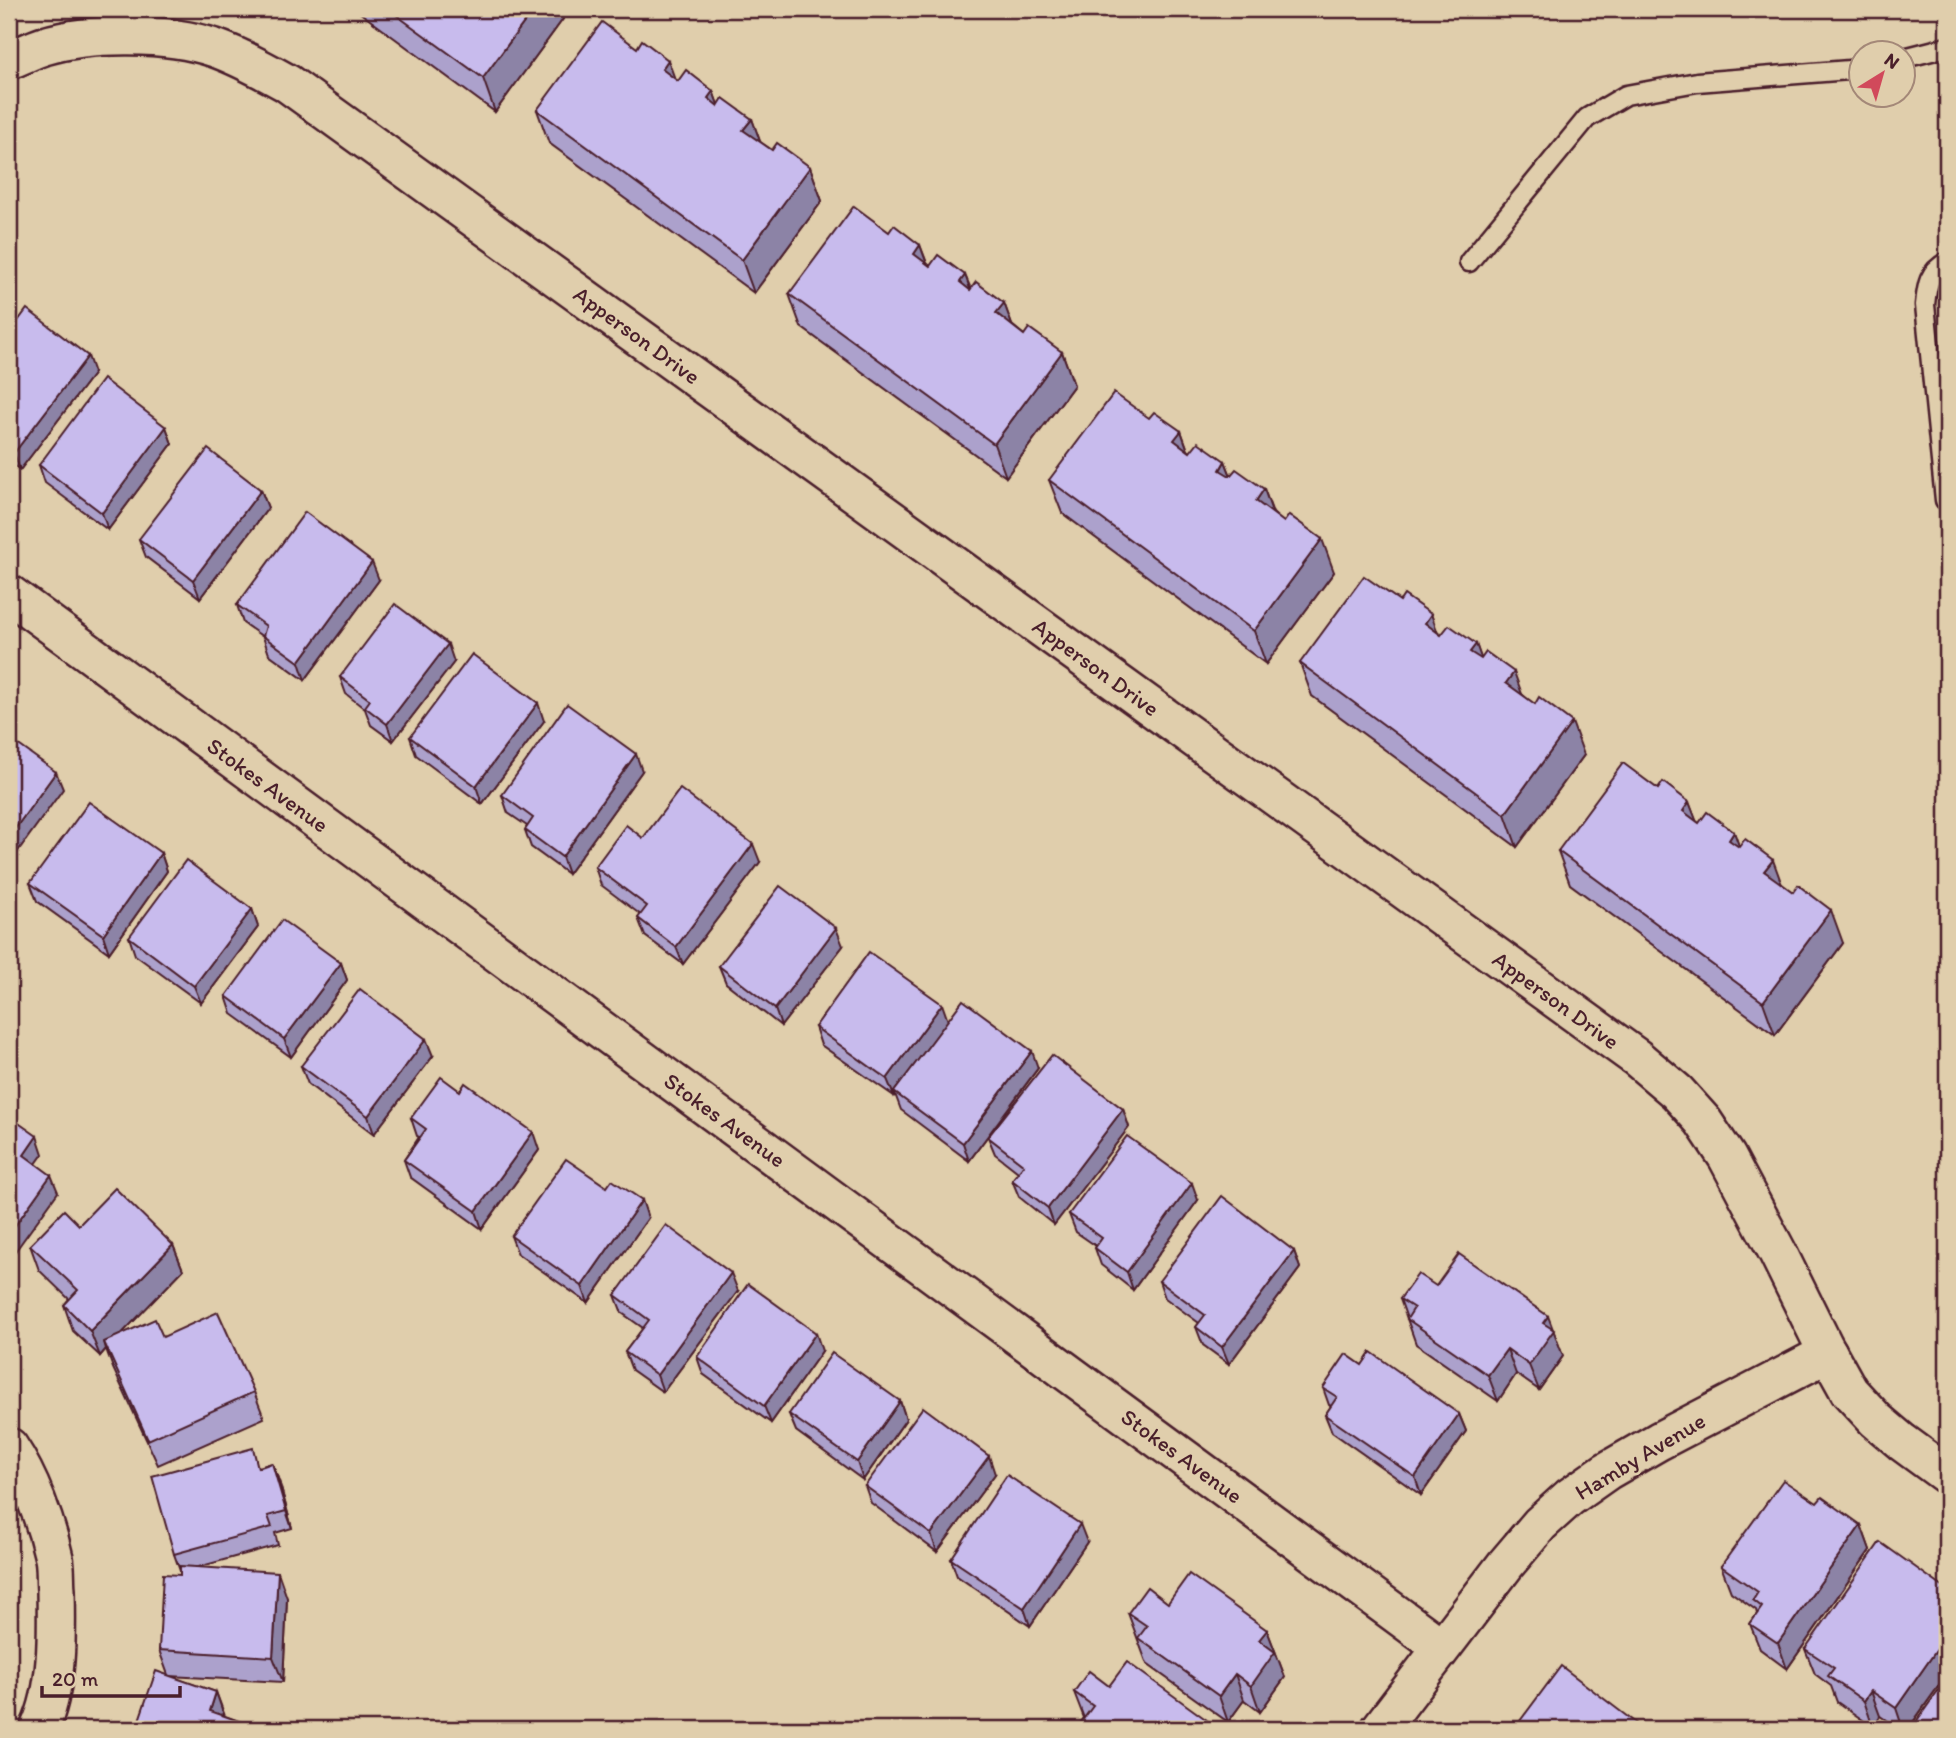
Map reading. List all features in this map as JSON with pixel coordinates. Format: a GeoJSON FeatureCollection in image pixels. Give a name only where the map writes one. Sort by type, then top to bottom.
{"type":"FeatureCollection","features":[{"type":"Feature","properties":{"kind":"street","name":"Apperson Drive"},"geometry":{"type":"LineString","coordinates":[[9,60],[46,46],[99,37],[137,36],[212,47],[249,61],[287,83],[1637,1058],[1677,1092],[1703,1121],[1727,1157],[1849,1391],[1876,1420],[1947,1475]]}},
{"type":"Feature","properties":{"kind":"street","name":"Stokes Avenue"},"geometry":{"type":"LineString","coordinates":[[9,594],[1441,1647]]}},
{"type":"Feature","properties":{"kind":"street","name":"Hamby Avenue"},"geometry":{"type":"LineString","coordinates":[[1380,1729],[1441,1647],[1532,1534],[1570,1497],[1607,1471],[1659,1441],[1828,1353]]}},
{"type":"Feature","properties":{"kind":"street"},"geometry":{"type":"LineString","coordinates":[[9,1447],[42,1515],[55,1560],[57,1628],[53,1672],[46,1714],[39,1729]]}},
{"type":"Feature","properties":{"kind":"lane"},"geometry":{"type":"LineString","coordinates":[[1918,54],[1947,47]]}},
{"type":"Feature","properties":{"kind":"lane"},"geometry":{"type":"LineString","coordinates":[[1469,262],[1587,118],[1626,95],[1697,82],[1848,70]]}},
{"type":"Feature","properties":{"kind":"lane"},"geometry":{"type":"LineString","coordinates":[[1945,500],[1925,305],[1927,281],[1947,262]]}},
{"type":"Feature","properties":{"kind":"building"},"geometry":{"type":"Polygon","coordinates":[[[388,9],[534,9],[483,78],[388,9]]]}},
{"type":"Feature","properties":{"kind":"building"},"geometry":{"type":"Polygon","coordinates":[[[602,22],[637,48],[642,40],[668,60],[662,69],[678,81],[686,70],[713,91],[708,98],[718,106],[723,98],[752,119],[743,130],[772,150],[777,143],[810,167],[742,260],[537,110],[602,22]]]}},
{"type":"Feature","properties":{"kind":"building"},"geometry":{"type":"Polygon","coordinates":[[[854,206],[889,232],[894,225],[920,245],[914,254],[930,266],[938,255],[965,275],[960,282],[970,290],[976,282],[1004,303],[996,313],[1024,335],[1029,328],[1062,352],[994,444],[789,294],[854,206]]]}},
{"type":"Feature","properties":{"kind":"building"},"geometry":{"type":"Polygon","coordinates":[[[27,309],[88,356],[14,453],[9,449],[9,333],[27,309]]]}},
{"type":"Feature","properties":{"kind":"building"},"geometry":{"type":"Polygon","coordinates":[[[103,379],[166,427],[102,513],[39,465],[103,379]]]}},
{"type":"Feature","properties":{"kind":"building"},"geometry":{"type":"Polygon","coordinates":[[[1114,393],[1149,418],[1154,412],[1181,431],[1174,440],[1190,452],[1198,442],[1225,461],[1220,470],[1230,476],[1236,469],[1264,489],[1256,501],[1284,522],[1289,515],[1322,539],[1254,631],[1049,480],[1114,393]]]}},
{"type":"Feature","properties":{"kind":"building"},"geometry":{"type":"Polygon","coordinates":[[[208,449],[261,490],[193,580],[139,539],[208,449]]]}},
{"type":"Feature","properties":{"kind":"building"},"geometry":{"type":"Polygon","coordinates":[[[305,512],[372,562],[299,662],[263,636],[266,626],[237,605],[305,512]]]}},
{"type":"Feature","properties":{"kind":"building"},"geometry":{"type":"Polygon","coordinates":[[[1364,576],[1400,601],[1404,595],[1431,614],[1425,623],[1441,635],[1449,625],[1476,644],[1470,652],[1481,659],[1486,652],[1514,672],[1506,683],[1535,704],[1539,697],[1572,722],[1505,814],[1300,663],[1364,576]]]}},
{"type":"Feature","properties":{"kind":"building"},"geometry":{"type":"Polygon","coordinates":[[[395,604],[448,644],[387,724],[365,707],[370,700],[340,677],[395,604]]]}},
{"type":"Feature","properties":{"kind":"building"},"geometry":{"type":"Polygon","coordinates":[[[472,654],[538,703],[476,786],[410,737],[472,654]]]}},
{"type":"Feature","properties":{"kind":"building"},"geometry":{"type":"Polygon","coordinates":[[[567,704],[636,754],[562,857],[525,830],[533,818],[502,795],[567,704]]]}},
{"type":"Feature","properties":{"kind":"building"},"geometry":{"type":"Polygon","coordinates":[[[9,738],[56,772],[9,837],[9,738]]]}},
{"type":"Feature","properties":{"kind":"building"},"geometry":{"type":"Polygon","coordinates":[[[1623,763],[1658,789],[1663,782],[1689,802],[1683,811],[1699,823],[1707,812],[1734,832],[1729,840],[1739,847],[1745,839],[1773,860],[1764,871],[1793,892],[1798,885],[1831,910],[1763,1002],[1558,851],[1623,763]]]}},
{"type":"Feature","properties":{"kind":"building"},"geometry":{"type":"Polygon","coordinates":[[[680,789],[753,844],[676,947],[638,918],[647,906],[595,867],[626,825],[643,838],[680,789]]]}},
{"type":"Feature","properties":{"kind":"building"},"geometry":{"type":"Polygon","coordinates":[[[89,802],[161,853],[103,935],[30,883],[89,802]]]}},
{"type":"Feature","properties":{"kind":"building"},"geometry":{"type":"Polygon","coordinates":[[[186,860],[252,909],[194,986],[129,937],[186,860]]]}},
{"type":"Feature","properties":{"kind":"building"},"geometry":{"type":"Polygon","coordinates":[[[780,886],[836,928],[775,1009],[719,966],[780,886]]]}},
{"type":"Feature","properties":{"kind":"building"},"geometry":{"type":"Polygon","coordinates":[[[282,920],[341,963],[284,1039],[226,996],[282,920]]]}},
{"type":"Feature","properties":{"kind":"building"},"geometry":{"type":"Polygon","coordinates":[[[869,952],[942,1004],[887,1079],[815,1027],[869,952]]]}},
{"type":"Feature","properties":{"kind":"building"},"geometry":{"type":"Polygon","coordinates":[[[360,989],[426,1039],[368,1116],[301,1066],[360,989]]]}},
{"type":"Feature","properties":{"kind":"building"},"geometry":{"type":"Polygon","coordinates":[[[963,1000],[1032,1051],[963,1143],[894,1092],[963,1000]]]}},
{"type":"Feature","properties":{"kind":"building"},"geometry":{"type":"Polygon","coordinates":[[[1052,1055],[1123,1109],[1048,1208],[1012,1180],[1024,1165],[988,1137],[1052,1055]]]}},
{"type":"Feature","properties":{"kind":"building"},"geometry":{"type":"Polygon","coordinates":[[[441,1077],[460,1091],[465,1083],[533,1132],[476,1211],[404,1160],[426,1129],[411,1118],[441,1077]]]}},
{"type":"Feature","properties":{"kind":"building"},"geometry":{"type":"Polygon","coordinates":[[[10,1117],[37,1136],[24,1155],[51,1175],[9,1234],[9,1119],[10,1117]]]}},
{"type":"Feature","properties":{"kind":"building"},"geometry":{"type":"Polygon","coordinates":[[[1127,1136],[1192,1183],[1127,1272],[1095,1248],[1102,1238],[1069,1214],[1127,1136]]]}},
{"type":"Feature","properties":{"kind":"building"},"geometry":{"type":"Polygon","coordinates":[[[566,1159],[607,1187],[612,1180],[642,1200],[582,1286],[511,1236],[566,1159]]]}},
{"type":"Feature","properties":{"kind":"building"},"geometry":{"type":"Polygon","coordinates":[[[115,1188],[173,1245],[90,1331],[64,1305],[78,1290],[30,1245],[64,1210],[79,1225],[115,1188]]]}},
{"type":"Feature","properties":{"kind":"building"},"geometry":{"type":"Polygon","coordinates":[[[1222,1196],[1294,1251],[1222,1347],[1196,1327],[1205,1315],[1159,1281],[1222,1196]]]}},
{"type":"Feature","properties":{"kind":"building"},"geometry":{"type":"Polygon","coordinates":[[[666,1225],[731,1273],[657,1375],[625,1352],[649,1320],[615,1295],[666,1225]]]}},
{"type":"Feature","properties":{"kind":"building"},"geometry":{"type":"Polygon","coordinates":[[[1459,1254],[1548,1316],[1543,1323],[1554,1330],[1529,1365],[1507,1349],[1488,1375],[1407,1319],[1414,1308],[1400,1299],[1418,1274],[1436,1286],[1459,1254]]]}},
{"type":"Feature","properties":{"kind":"building"},"geometry":{"type":"Polygon","coordinates":[[[748,1284],[816,1333],[764,1406],[697,1357],[748,1284]]]}},
{"type":"Feature","properties":{"kind":"building"},"geometry":{"type":"Polygon","coordinates":[[[218,1312],[254,1392],[148,1440],[104,1342],[155,1319],[163,1337],[218,1312]]]}},
{"type":"Feature","properties":{"kind":"building"},"geometry":{"type":"Polygon","coordinates":[[[1371,1352],[1459,1414],[1415,1477],[1325,1415],[1337,1397],[1323,1388],[1346,1354],[1362,1365],[1371,1352]]]}},
{"type":"Feature","properties":{"kind":"building"},"geometry":{"type":"Polygon","coordinates":[[[832,1353],[900,1401],[857,1462],[789,1414],[832,1353]]]}},
{"type":"Feature","properties":{"kind":"building"},"geometry":{"type":"Polygon","coordinates":[[[923,1407],[989,1456],[931,1534],[865,1486],[923,1407]]]}},
{"type":"Feature","properties":{"kind":"building"},"geometry":{"type":"Polygon","coordinates":[[[253,1448],[258,1468],[272,1463],[286,1511],[268,1516],[272,1527],[174,1554],[152,1476],[253,1448]]]}},
{"type":"Feature","properties":{"kind":"building"},"geometry":{"type":"Polygon","coordinates":[[[1007,1475],[1080,1524],[1024,1608],[951,1559],[1007,1475]]]}},
{"type":"Feature","properties":{"kind":"building"},"geometry":{"type":"Polygon","coordinates":[[[1783,1480],[1817,1503],[1822,1497],[1861,1525],[1778,1643],[1750,1624],[1762,1607],[1753,1600],[1758,1592],[1721,1566],[1783,1480]]]}},
{"type":"Feature","properties":{"kind":"building"},"geometry":{"type":"Polygon","coordinates":[[[1880,1542],[1947,1590],[1947,1635],[1896,1708],[1871,1691],[1864,1701],[1828,1676],[1834,1668],[1805,1649],[1880,1542]]]}},
{"type":"Feature","properties":{"kind":"building"},"geometry":{"type":"Polygon","coordinates":[[[180,1566],[278,1572],[273,1657],[159,1650],[163,1574],[180,1575],[180,1566]]]}},
{"type":"Feature","properties":{"kind":"building"},"geometry":{"type":"Polygon","coordinates":[[[1189,1574],[1267,1630],[1259,1640],[1275,1652],[1251,1686],[1235,1674],[1219,1696],[1138,1638],[1147,1626],[1128,1613],[1147,1587],[1168,1603],[1189,1574]]]}},
{"type":"Feature","properties":{"kind":"building"},"geometry":{"type":"Polygon","coordinates":[[[1127,1662],[1218,1728],[1076,1729],[1093,1706],[1074,1692],[1089,1671],[1109,1686],[1127,1662]]]}},
{"type":"Feature","properties":{"kind":"building"},"geometry":{"type":"Polygon","coordinates":[[[1561,1666],[1641,1727],[1514,1729],[1561,1666]]]}},
{"type":"Feature","properties":{"kind":"building"},"geometry":{"type":"Polygon","coordinates":[[[156,1671],[216,1692],[210,1711],[253,1726],[252,1729],[136,1729],[156,1671]]]}},
{"type":"Feature","properties":{"kind":"building"},"geometry":{"type":"Polygon","coordinates":[[[1947,1678],[1947,1729],[1911,1729],[1947,1678]]]}}]}
